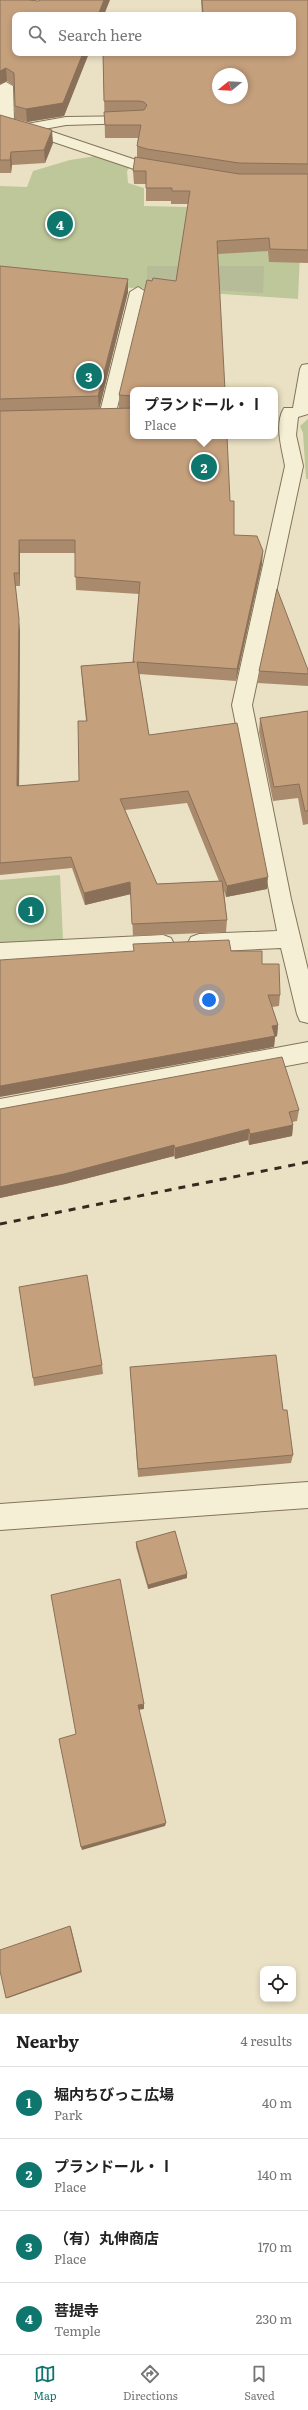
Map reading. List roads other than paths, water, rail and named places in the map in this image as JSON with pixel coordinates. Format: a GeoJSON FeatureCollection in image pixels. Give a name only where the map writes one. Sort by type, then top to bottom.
{"type":"FeatureCollection","features":[{"type":"Feature","properties":{"kind":"street"},"geometry":{"type":"LineString","coordinates":[[6,86],[3,122],[145,168],[178,173]]}},
{"type":"Feature","properties":{"kind":"street"},"geometry":{"type":"LineString","coordinates":[[26,129],[66,121],[139,118]]}},
{"type":"Feature","properties":{"kind":"street"},"geometry":{"type":"LineString","coordinates":[[126,415],[99,416],[138,292]]}},
{"type":"Feature","properties":{"kind":"street"},"geometry":{"type":"LineString","coordinates":[[308,369],[293,412],[288,435],[294,466],[242,706],[289,938],[308,1014]]}},
{"type":"Feature","properties":{"kind":"street"},"geometry":{"type":"LineString","coordinates":[[0,952],[289,938]]}},
{"type":"Feature","properties":{"kind":"street"},"geometry":{"type":"LineString","coordinates":[[0,1109],[308,1052]]}},
{"type":"Feature","properties":{"kind":"street"},"geometry":{"type":"LineString","coordinates":[[0,1517],[308,1495]]}},
{"type":"Feature","properties":{"kind":"railway"},"geometry":{"type":"LineString","coordinates":[[0,1224],[308,1162]]}},
{"type":"Feature","properties":{"kind":"place","name":"菩提寺"},"geometry":{"type":"Point","coordinates":[60,224]}},
{"type":"Feature","properties":{"kind":"place","name":"（有）丸伸商店"},"geometry":{"type":"Point","coordinates":[89,376]}},
{"type":"Feature","properties":{"kind":"place","name":"プランドール・Ⅰ"},"geometry":{"type":"Point","coordinates":[204,467]}},
{"type":"Feature","properties":{"kind":"place","name":"堀内ちびっこ広場"},"geometry":{"type":"Point","coordinates":[31,910]}}]}
